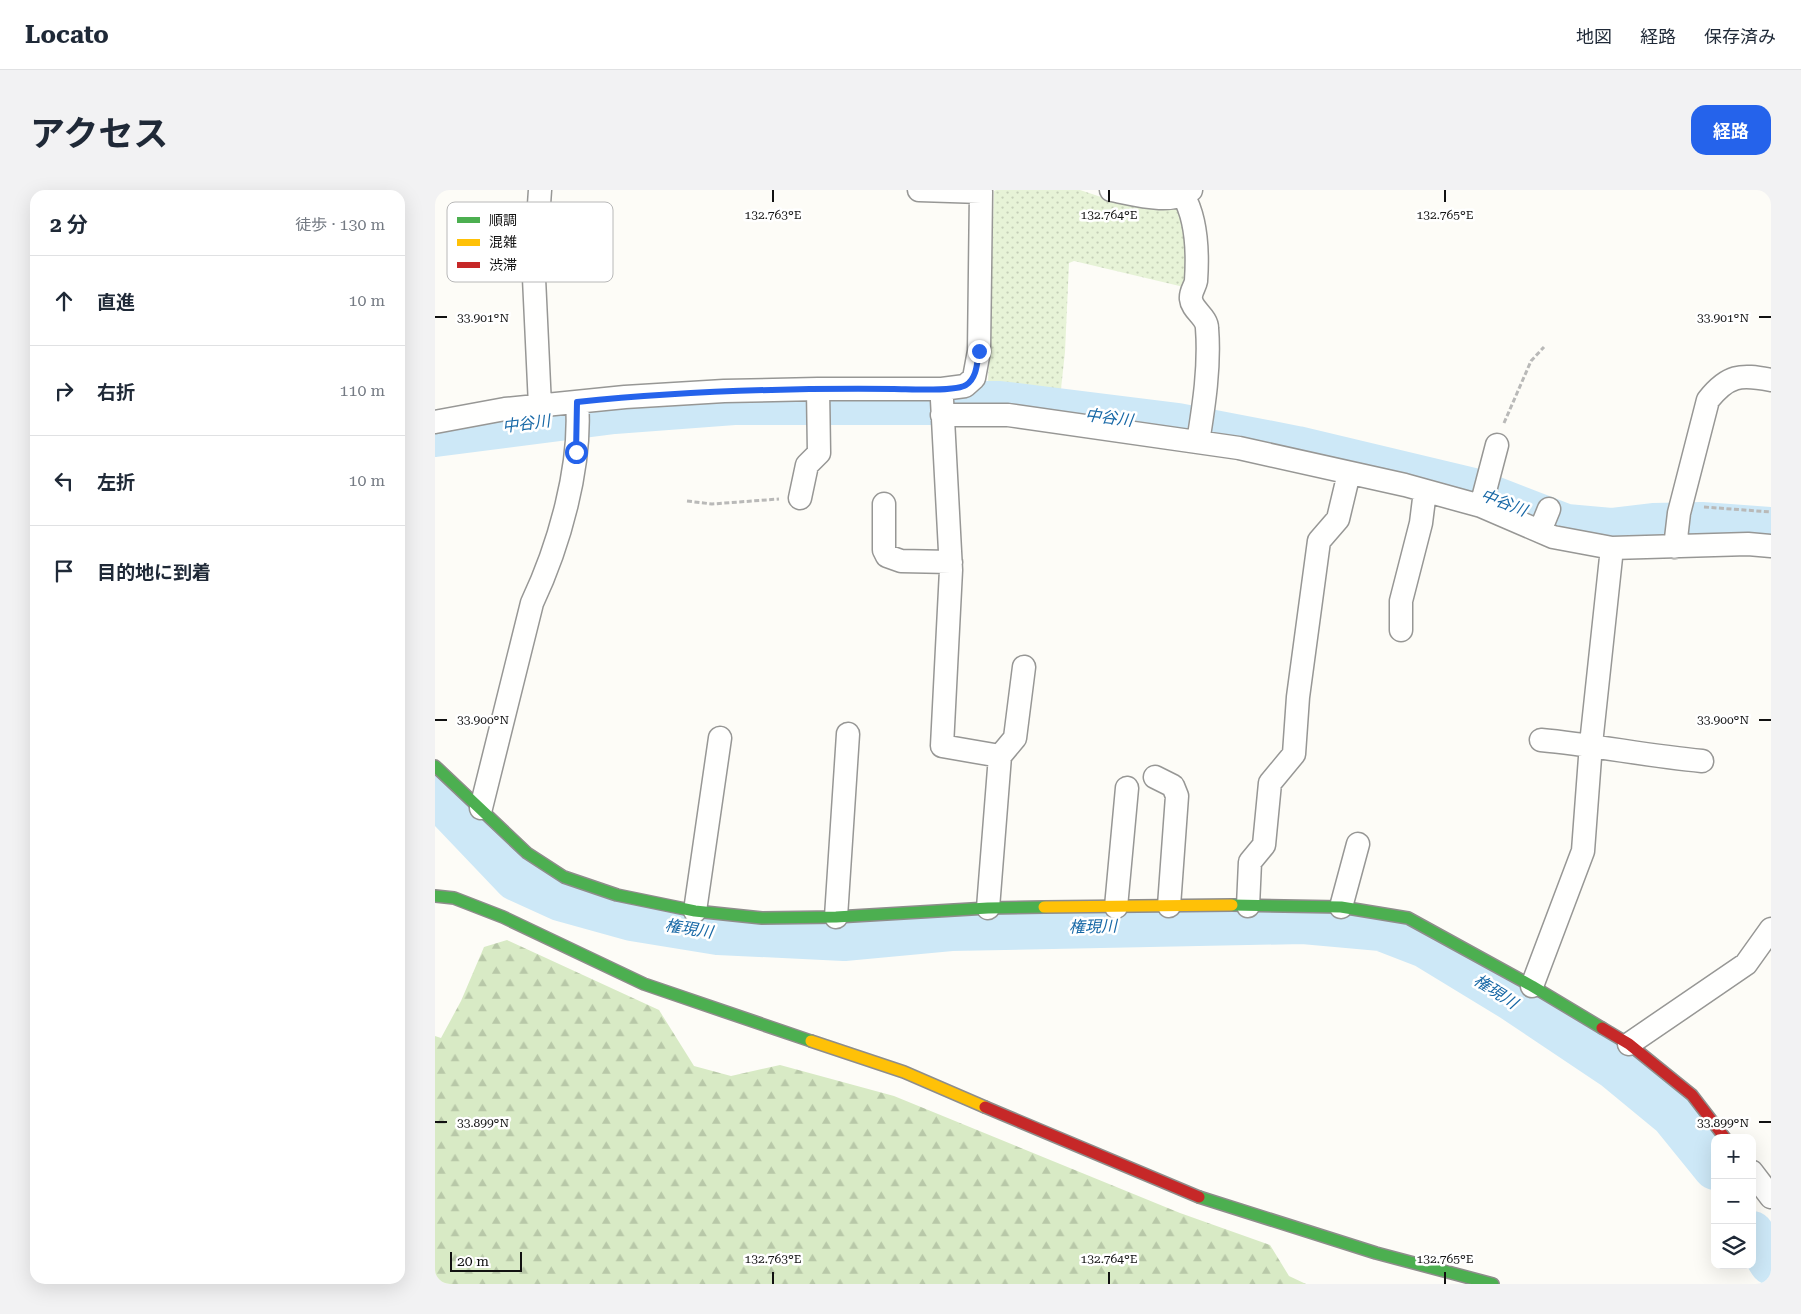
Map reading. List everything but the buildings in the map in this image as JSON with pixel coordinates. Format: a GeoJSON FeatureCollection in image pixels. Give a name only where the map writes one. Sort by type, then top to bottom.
{"type":"FeatureCollection","features":[{"type":"Feature","properties":{"kind":"street"},"geometry":{"type":"LineString","coordinates":[[919,190],[982,191],[979,351],[974,378],[942,402]]}},
{"type":"Feature","properties":{"kind":"street"},"geometry":{"type":"LineString","coordinates":[[1111,190],[1164,197],[1187,192],[1194,224],[1196,283],[1191,294],[1191,301],[1207,325],[1200,432]]}},
{"type":"Feature","properties":{"kind":"street"},"geometry":{"type":"LineString","coordinates":[[534,282],[540,406]]}},
{"type":"Feature","properties":{"kind":"street"},"geometry":{"type":"LineString","coordinates":[[1675,542],[1679,509],[1708,400],[1719,387],[1730,379],[1746,376],[1771,380]]}},
{"type":"Feature","properties":{"kind":"street"},"geometry":{"type":"LineString","coordinates":[[435,422],[505,409],[540,406],[577,410],[714,392],[818,399],[942,402],[1008,416],[1200,432],[1239,448],[1425,491],[1544,522],[1553,538],[1612,548],[1675,542],[1771,546]]}},
{"type":"Feature","properties":{"kind":"street"},"geometry":{"type":"LineString","coordinates":[[799,498],[807,465],[819,453],[818,399]]}},
{"type":"Feature","properties":{"kind":"street"},"geometry":{"type":"LineString","coordinates":[[942,402],[951,562],[942,746],[1000,756]]}},
{"type":"Feature","properties":{"kind":"street"},"geometry":{"type":"LineString","coordinates":[[481,808],[532,604],[546,573],[573,475],[577,410]]}},
{"type":"Feature","properties":{"kind":"street"},"geometry":{"type":"LineString","coordinates":[[1481,506],[1497,445]]}},
{"type":"Feature","properties":{"kind":"street"},"geometry":{"type":"LineString","coordinates":[[1248,906],[1250,862],[1264,845],[1270,783],[1294,754],[1298,697],[1319,541],[1338,518],[1349,473]]}},
{"type":"Feature","properties":{"kind":"street"},"geometry":{"type":"LineString","coordinates":[[1401,630],[1401,601],[1421,523],[1425,491]]}},
{"type":"Feature","properties":{"kind":"street"},"geometry":{"type":"LineString","coordinates":[[884,504],[885,550],[887,556],[901,561],[951,562]]}},
{"type":"Feature","properties":{"kind":"street"},"geometry":{"type":"LineString","coordinates":[[1532,986],[1583,851],[1591,744],[1612,548]]}},
{"type":"Feature","properties":{"kind":"street"},"geometry":{"type":"LineString","coordinates":[[989,908],[1000,756],[1015,738],[1024,667]]}},
{"type":"Feature","properties":{"kind":"street"},"geometry":{"type":"LineString","coordinates":[[836,917],[847,734]]}},
{"type":"Feature","properties":{"kind":"street"},"geometry":{"type":"LineString","coordinates":[[695,910],[720,738]]}},
{"type":"Feature","properties":{"kind":"street"},"geometry":{"type":"LineString","coordinates":[[1541,740],[1591,744],[1659,757],[1702,761]]}},
{"type":"Feature","properties":{"kind":"street"},"geometry":{"type":"LineString","coordinates":[[435,766],[527,853],[564,877],[617,895],[695,910],[762,918],[836,917],[989,908],[1116,906],[1341,907],[1408,918],[1532,986],[1629,1044],[1692,1095],[1722,1134]]}},
{"type":"Feature","properties":{"kind":"street"},"geometry":{"type":"LineString","coordinates":[[1155,776],[1173,786],[1177,796],[1169,906]]}},
{"type":"Feature","properties":{"kind":"street"},"geometry":{"type":"LineString","coordinates":[[1116,906],[1127,788]]}},
{"type":"Feature","properties":{"kind":"street"},"geometry":{"type":"LineString","coordinates":[[1341,907],[1358,844]]}},
{"type":"Feature","properties":{"kind":"street"},"geometry":{"type":"LineString","coordinates":[[435,896],[454,898],[503,917],[645,984],[904,1072],[1185,1193],[1376,1253],[1493,1284]]}},
{"type":"Feature","properties":{"kind":"street"},"geometry":{"type":"LineString","coordinates":[[1629,1044],[1746,964],[1769,938]]}},
{"type":"Feature","properties":{"kind":"path"},"geometry":{"type":"LineString","coordinates":[[1497,445],[1503,424],[1531,361],[1544,347]]}},
{"type":"Feature","properties":{"kind":"path"},"geometry":{"type":"LineString","coordinates":[[687,501],[712,504],[799,498]]}},
{"type":"Feature","properties":{"kind":"path"},"geometry":{"type":"LineString","coordinates":[[1679,509],[1771,512]]}},
{"type":"Feature","properties":{"kind":"green space"},"geometry":{"type":"Polygon","coordinates":[[[1080,190],[1122,204],[1183,209],[1189,217],[1188,288],[1074,261],[1069,263],[1065,352],[1060,398],[988,385],[994,191],[1080,190]]]}},
{"type":"Feature","properties":{"kind":"green space"},"geometry":{"type":"Polygon","coordinates":[[[507,940],[659,1010],[694,1066],[731,1076],[780,1065],[894,1096],[1180,1213],[1270,1245],[1289,1276],[1306,1284],[435,1284],[435,1036],[441,1038],[461,1001],[484,947],[507,940]]]}},
{"type":"Feature","properties":{"kind":"waterway","name":"中谷川"},"geometry":{"type":"LineString","coordinates":[[435,435],[614,412],[734,403],[1000,403],[1178,425],[1297,448],[1473,490],[1566,526],[1611,530],[1653,525],[1702,524],[1771,529]]}},
{"type":"Feature","properties":{"kind":"waterway","name":"権現川"},"geometry":{"type":"LineString","coordinates":[[435,794],[516,879],[560,899],[632,919],[718,933],[844,939],[951,929],[1303,922],[1381,929],[1425,946],[1512,999],[1615,1068],[1672,1115],[1711,1163]]}},
{"type":"Feature","properties":{"kind":"waterway","name":"権現川"},"geometry":{"type":"LineString","coordinates":[[1756,1239],[1771,1263]]}},
{"type":"Feature","properties":{"kind":"traffic: fast"},"geometry":{"type":"LineString","coordinates":[[435,766],[527,853],[564,877],[617,895],[695,911],[762,918],[836,917],[988,908],[1044,907]]}},
{"type":"Feature","properties":{"kind":"traffic: fast"},"geometry":{"type":"LineString","coordinates":[[435,896],[454,898],[503,917],[644,984],[811,1041]]}},
{"type":"Feature","properties":{"kind":"traffic: fast"},"geometry":{"type":"LineString","coordinates":[[1232,905],[1341,907],[1408,918],[1532,986],[1602,1028]]}},
{"type":"Feature","properties":{"kind":"traffic: fast"},"geometry":{"type":"LineString","coordinates":[[1199,1197],[1376,1253],[1493,1284]]}},
{"type":"Feature","properties":{"kind":"traffic: slow"},"geometry":{"type":"LineString","coordinates":[[1044,907],[1232,905]]}},
{"type":"Feature","properties":{"kind":"traffic: slow"},"geometry":{"type":"LineString","coordinates":[[811,1041],[904,1072],[985,1107]]}},
{"type":"Feature","properties":{"kind":"traffic: jam"},"geometry":{"type":"LineString","coordinates":[[1602,1028],[1629,1044],[1692,1095],[1722,1134]]}},
{"type":"Feature","properties":{"kind":"traffic: jam"},"geometry":{"type":"LineString","coordinates":[[985,1107],[1199,1197]]}},
{"type":"Feature","properties":{"kind":"route"},"geometry":{"type":"LineString","coordinates":[[576,452],[577,402],[724,391],[818,388],[942,389],[965,386],[974,378],[979,351]]}}]}
